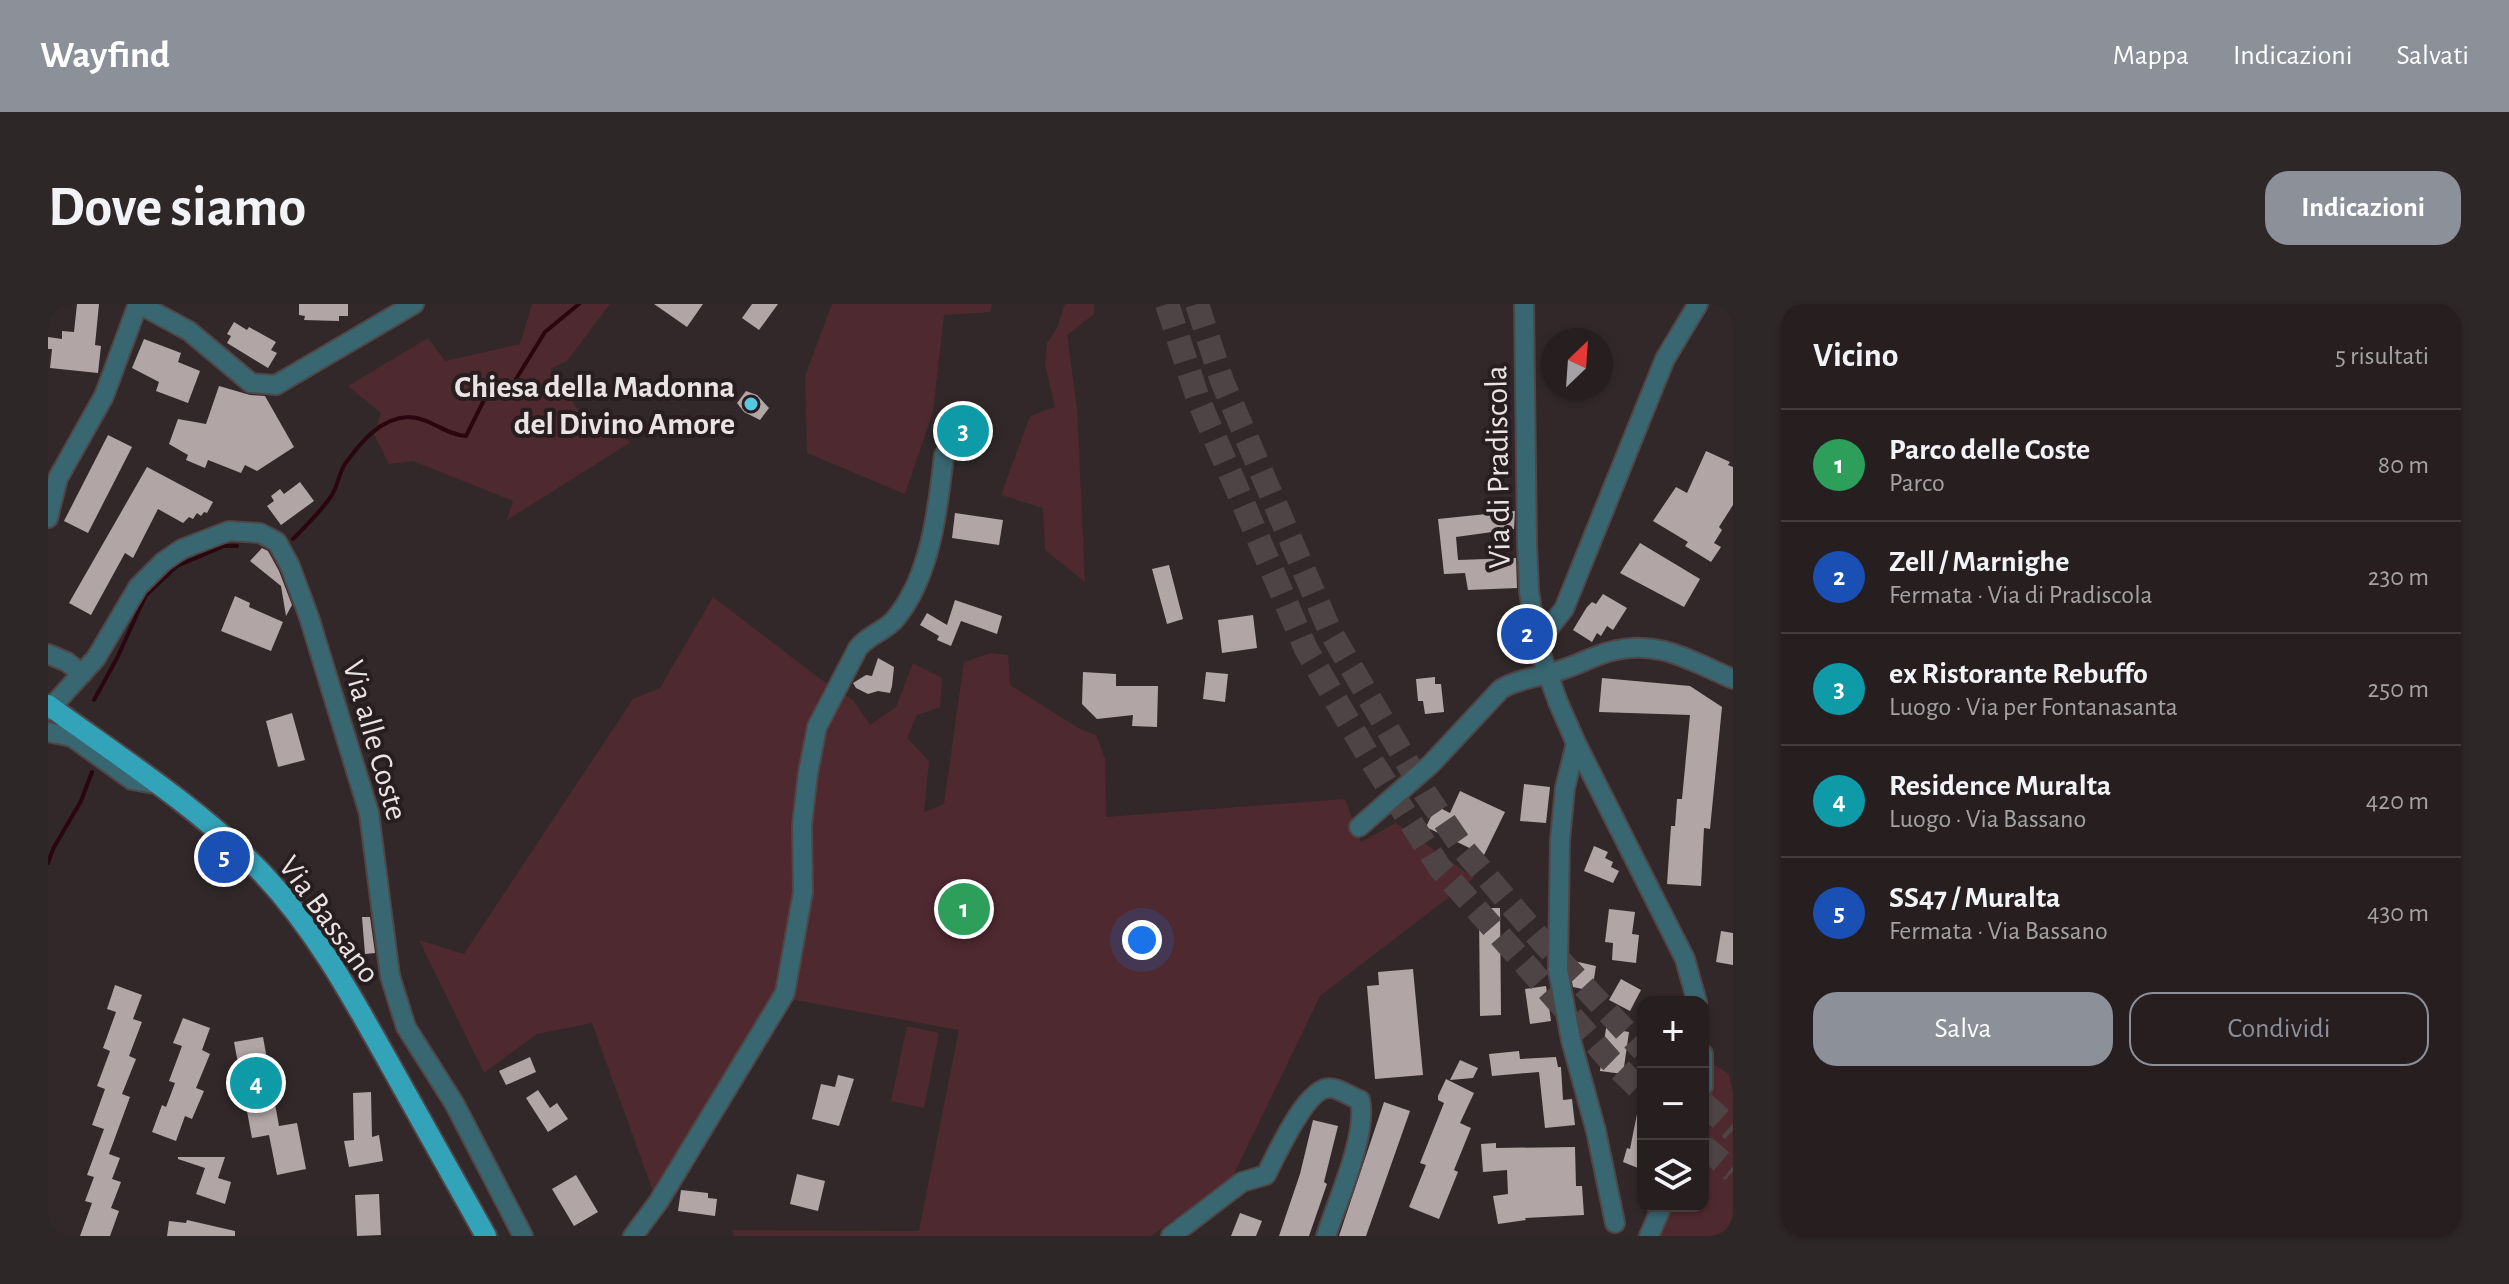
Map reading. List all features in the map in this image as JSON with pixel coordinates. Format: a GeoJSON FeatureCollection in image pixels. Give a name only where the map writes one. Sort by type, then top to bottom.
{"type":"FeatureCollection","features":[{"type":"Feature","properties":{"kind":"main road","name":"Via Bassano"},"geometry":{"type":"LineString","coordinates":[[49,708],[155,784],[241,853],[304,923],[355,1001],[486,1236]]}},
{"type":"Feature","properties":{"kind":"street"},"geometry":{"type":"LineString","coordinates":[[48,518],[58,478],[104,396],[138,304],[189,331],[251,383],[276,385],[414,304]]}},
{"type":"Feature","properties":{"kind":"street","name":"Via di Pradiscola"},"geometry":{"type":"LineString","coordinates":[[1524,304],[1527,555],[1537,643],[1576,743],[1685,959],[1695,996]]}},
{"type":"Feature","properties":{"kind":"street"},"geometry":{"type":"LineString","coordinates":[[1537,643],[1564,609],[1665,359],[1698,304]]}},
{"type":"Feature","properties":{"kind":"street"},"geometry":{"type":"LineString","coordinates":[[633,1236],[659,1201],[785,993],[803,892],[802,825],[817,727],[858,648],[866,637],[894,622],[914,593],[940,491],[944,455]]}},
{"type":"Feature","properties":{"kind":"street","name":"Via alle Coste"},"geometry":{"type":"LineString","coordinates":[[49,708],[82,674],[102,648],[138,587],[163,562],[195,543],[229,531],[260,533],[277,542],[285,553],[309,617],[369,813],[390,976],[406,1027],[454,1103],[523,1236]]}},
{"type":"Feature","properties":{"kind":"street"},"geometry":{"type":"LineString","coordinates":[[1359,827],[1431,764],[1501,689],[1523,679],[1547,675],[1607,652],[1651,646],[1733,679]]}},
{"type":"Feature","properties":{"kind":"street"},"geometry":{"type":"LineString","coordinates":[[48,654],[67,662],[82,674]]}},
{"type":"Feature","properties":{"kind":"street"},"geometry":{"type":"LineString","coordinates":[[48,732],[72,737],[132,780],[155,784]]}},
{"type":"Feature","properties":{"kind":"street"},"geometry":{"type":"LineString","coordinates":[[1576,743],[1565,788],[1560,840],[1558,970],[1571,1040],[1596,1131],[1615,1223]]}},
{"type":"Feature","properties":{"kind":"street"},"geometry":{"type":"LineString","coordinates":[[1171,1236],[1242,1182],[1266,1175],[1300,1112],[1317,1091],[1330,1088],[1360,1100],[1363,1114],[1360,1134],[1326,1236]]}},
{"type":"Feature","properties":{"kind":"street"},"geometry":{"type":"LineString","coordinates":[[1649,1236],[1659,1212]]}},
{"type":"Feature","properties":{"kind":"shaded area"},"geometry":{"type":"Polygon","coordinates":[[[532,304],[610,304],[567,361],[550,369],[582,416],[631,442],[507,520],[513,501],[413,461],[389,464],[374,434],[381,413],[348,386],[428,338],[445,361],[520,344],[532,304]]]}},
{"type":"Feature","properties":{"kind":"shaded area"},"geometry":{"type":"Polygon","coordinates":[[[832,304],[992,304],[991,312],[944,315],[933,411],[905,494],[807,453],[805,376],[832,304]]]}},
{"type":"Feature","properties":{"kind":"shaded area"},"geometry":{"type":"Polygon","coordinates":[[[1065,304],[1094,304],[1094,314],[1067,335],[1077,408],[1085,582],[1045,550],[1043,508],[1001,495],[1030,416],[1055,407],[1045,364],[1047,343],[1057,328],[1065,304]]]}},
{"type":"Feature","properties":{"kind":"shaded area"},"geometry":{"type":"Polygon","coordinates":[[[713,597],[819,678],[853,700],[870,725],[896,707],[913,663],[942,678],[940,707],[917,715],[907,738],[929,761],[924,812],[944,804],[964,662],[990,653],[1008,655],[1010,685],[1080,729],[1096,735],[1105,759],[1106,817],[1345,799],[1361,842],[1396,823],[1474,878],[1320,996],[1232,1178],[1151,1236],[734,1236],[732,1230],[919,1231],[959,1030],[795,1000],[769,1004],[661,1192],[653,1191],[592,1023],[537,1034],[484,1073],[419,940],[464,954],[633,699],[660,688],[713,597]]]}},
{"type":"Feature","properties":{"kind":"shaded area"},"geometry":{"type":"Polygon","coordinates":[[[907,1026],[939,1033],[924,1108],[891,1101],[907,1026]]]}},
{"type":"Feature","properties":{"kind":"shaded area"},"geometry":{"type":"Polygon","coordinates":[[[1711,1063],[1729,1074],[1733,1093],[1733,1236],[1657,1236],[1667,1212],[1709,1212],[1711,1063]]]}},
{"type":"Feature","properties":{"kind":"building"},"geometry":{"type":"Polygon","coordinates":[[[77,304],[99,304],[95,345],[101,346],[98,373],[50,368],[52,349],[48,349],[48,337],[62,339],[62,331],[74,332],[77,304]]]}},
{"type":"Feature","properties":{"kind":"building"},"geometry":{"type":"Polygon","coordinates":[[[299,304],[348,304],[348,316],[339,316],[339,321],[304,320],[305,316],[299,315],[299,304]]]}},
{"type":"Feature","properties":{"kind":"building"},"geometry":{"type":"Polygon","coordinates":[[[654,304],[703,304],[687,327],[654,304]]]}},
{"type":"Feature","properties":{"kind":"building"},"geometry":{"type":"Polygon","coordinates":[[[752,304],[778,304],[759,330],[742,318],[752,304]]]}},
{"type":"Feature","properties":{"kind":"building"},"geometry":{"type":"Polygon","coordinates":[[[234,322],[276,342],[271,350],[277,353],[268,368],[227,343],[231,336],[227,334],[234,322]]]}},
{"type":"Feature","properties":{"kind":"building"},"geometry":{"type":"Polygon","coordinates":[[[144,339],[181,353],[178,362],[200,371],[188,403],[156,391],[159,382],[132,368],[144,339]]]}},
{"type":"Feature","properties":{"kind":"building"},"geometry":{"type":"Polygon","coordinates":[[[219,386],[265,396],[294,447],[257,471],[245,465],[241,473],[208,460],[205,468],[186,460],[188,455],[169,444],[178,419],[206,424],[219,386]]]}},
{"type":"Feature","properties":{"kind":"building","name":"Chiesa della Madonna del Divino Amore"},"geometry":{"type":"Polygon","coordinates":[[[746,391],[757,395],[769,408],[760,420],[744,412],[737,403],[746,391]]]}},
{"type":"Feature","properties":{"kind":"building"},"geometry":{"type":"Polygon","coordinates":[[[973,415],[975,445],[954,447],[951,417],[973,415]]]}},
{"type":"Feature","properties":{"kind":"building"},"geometry":{"type":"Polygon","coordinates":[[[108,435],[132,447],[88,533],[64,521],[108,435]]]}},
{"type":"Feature","properties":{"kind":"building"},"geometry":{"type":"Polygon","coordinates":[[[1706,451],[1730,462],[1728,465],[1733,467],[1733,505],[1719,527],[1722,530],[1714,543],[1721,547],[1711,562],[1685,546],[1688,542],[1653,521],[1676,487],[1687,493],[1706,451]]]}},
{"type":"Feature","properties":{"kind":"building"},"geometry":{"type":"Polygon","coordinates":[[[147,467],[213,502],[207,513],[201,516],[197,513],[193,519],[189,517],[183,523],[158,509],[133,558],[125,553],[91,615],[69,603],[147,467]]]}},
{"type":"Feature","properties":{"kind":"building"},"geometry":{"type":"Polygon","coordinates":[[[300,482],[314,501],[281,525],[267,506],[274,501],[271,496],[280,489],[284,494],[300,482]]]}},
{"type":"Feature","properties":{"kind":"building"},"geometry":{"type":"Polygon","coordinates":[[[1515,511],[1514,529],[1456,537],[1458,560],[1516,558],[1517,588],[1468,590],[1465,573],[1444,574],[1438,519],[1515,511]]]}},
{"type":"Feature","properties":{"kind":"building"},"geometry":{"type":"Polygon","coordinates":[[[955,513],[1003,520],[999,545],[952,538],[955,513]]]}},
{"type":"Feature","properties":{"kind":"building"},"geometry":{"type":"Polygon","coordinates":[[[1640,543],[1700,579],[1684,607],[1620,573],[1640,543]]]}},
{"type":"Feature","properties":{"kind":"building"},"geometry":{"type":"Polygon","coordinates":[[[262,548],[268,551],[279,571],[292,605],[286,616],[281,586],[250,561],[262,548]]]}},
{"type":"Feature","properties":{"kind":"building"},"geometry":{"type":"Polygon","coordinates":[[[1169,565],[1183,619],[1167,624],[1152,569],[1169,565]]]}},
{"type":"Feature","properties":{"kind":"building"},"geometry":{"type":"Polygon","coordinates":[[[1603,594],[1627,608],[1613,630],[1607,626],[1601,636],[1597,633],[1592,642],[1573,630],[1587,607],[1592,602],[1596,604],[1603,594]]]}},
{"type":"Feature","properties":{"kind":"building"},"geometry":{"type":"Polygon","coordinates":[[[235,596],[250,603],[249,607],[283,622],[271,651],[221,631],[235,596]]]}},
{"type":"Feature","properties":{"kind":"building"},"geometry":{"type":"Polygon","coordinates":[[[955,600],[1002,616],[997,634],[961,621],[951,646],[937,640],[939,636],[920,625],[927,613],[947,625],[955,600]]]}},
{"type":"Feature","properties":{"kind":"building"},"geometry":{"type":"Polygon","coordinates":[[[1253,615],[1257,648],[1222,653],[1218,620],[1253,615]]]}},
{"type":"Feature","properties":{"kind":"building"},"geometry":{"type":"Polygon","coordinates":[[[878,658],[894,667],[892,686],[890,693],[878,691],[868,694],[853,683],[866,675],[872,676],[878,658]]]}},
{"type":"Feature","properties":{"kind":"building"},"geometry":{"type":"Polygon","coordinates":[[[1083,672],[1116,674],[1116,686],[1158,686],[1157,727],[1132,726],[1133,715],[1097,719],[1082,704],[1083,672]]]}},
{"type":"Feature","properties":{"kind":"building"},"geometry":{"type":"Polygon","coordinates":[[[1206,672],[1228,674],[1225,702],[1203,699],[1206,672]]]}},
{"type":"Feature","properties":{"kind":"building"},"geometry":{"type":"Polygon","coordinates":[[[1435,677],[1435,684],[1441,684],[1444,712],[1425,714],[1423,701],[1418,701],[1416,679],[1435,677]]]}},
{"type":"Feature","properties":{"kind":"building"},"geometry":{"type":"Polygon","coordinates":[[[1602,678],[1690,686],[1722,707],[1710,829],[1704,828],[1701,886],[1667,884],[1671,826],[1675,826],[1677,799],[1682,799],[1690,715],[1599,712],[1602,678]]]}},
{"type":"Feature","properties":{"kind":"building"},"geometry":{"type":"Polygon","coordinates":[[[292,713],[305,760],[278,767],[266,721],[292,713]]]}},
{"type":"Feature","properties":{"kind":"building"},"geometry":{"type":"Polygon","coordinates":[[[1524,784],[1550,787],[1546,823],[1520,821],[1524,784]]]}},
{"type":"Feature","properties":{"kind":"building"},"geometry":{"type":"Polygon","coordinates":[[[1460,791],[1505,812],[1484,855],[1426,827],[1436,806],[1450,813],[1460,791]]]}},
{"type":"Feature","properties":{"kind":"building"},"geometry":{"type":"Polygon","coordinates":[[[1594,846],[1608,852],[1605,858],[1613,862],[1611,867],[1619,871],[1613,883],[1584,871],[1594,846]]]}},
{"type":"Feature","properties":{"kind":"building"},"geometry":{"type":"Polygon","coordinates":[[[1479,908],[1500,908],[1501,1015],[1480,1016],[1479,908]]]}},
{"type":"Feature","properties":{"kind":"building"},"geometry":{"type":"Polygon","coordinates":[[[1609,909],[1635,912],[1632,934],[1639,935],[1636,963],[1612,960],[1613,943],[1605,942],[1609,909]]]}},
{"type":"Feature","properties":{"kind":"building"},"geometry":{"type":"Polygon","coordinates":[[[362,917],[370,917],[375,953],[365,954],[362,917]]]}},
{"type":"Feature","properties":{"kind":"building"},"geometry":{"type":"Polygon","coordinates":[[[1721,931],[1733,933],[1733,965],[1716,962],[1721,931]]]}},
{"type":"Feature","properties":{"kind":"building"},"geometry":{"type":"Polygon","coordinates":[[[1574,961],[1596,966],[1592,991],[1573,987],[1571,976],[1574,961]]]}},
{"type":"Feature","properties":{"kind":"building"},"geometry":{"type":"Polygon","coordinates":[[[1413,969],[1423,1075],[1375,1079],[1367,986],[1379,985],[1378,972],[1413,969]]]}},
{"type":"Feature","properties":{"kind":"building"},"geometry":{"type":"Polygon","coordinates":[[[1621,979],[1641,990],[1630,1011],[1609,1000],[1621,979]]]}},
{"type":"Feature","properties":{"kind":"building"},"geometry":{"type":"Polygon","coordinates":[[[115,985],[142,995],[133,1019],[142,1022],[129,1056],[136,1059],[122,1094],[130,1097],[109,1154],[120,1158],[112,1179],[121,1182],[111,1208],[119,1211],[110,1236],[80,1236],[92,1203],[85,1201],[94,1177],[87,1175],[104,1129],[92,1125],[105,1089],[97,1086],[110,1051],[103,1048],[116,1012],[107,1009],[115,985]]]}},
{"type":"Feature","properties":{"kind":"building"},"geometry":{"type":"Polygon","coordinates":[[[1546,986],[1551,1021],[1530,1024],[1525,989],[1546,986]]]}},
{"type":"Feature","properties":{"kind":"building"},"geometry":{"type":"Polygon","coordinates":[[[183,1018],[210,1028],[202,1050],[210,1054],[196,1088],[204,1091],[192,1119],[185,1116],[176,1141],[152,1132],[162,1105],[166,1107],[175,1083],[169,1081],[182,1046],[173,1043],[183,1018]]]}},
{"type":"Feature","properties":{"kind":"building"},"geometry":{"type":"Polygon","coordinates":[[[1606,1028],[1629,1032],[1623,1074],[1600,1071],[1606,1028]]]}},
{"type":"Feature","properties":{"kind":"building"},"geometry":{"type":"Polygon","coordinates":[[[263,1037],[279,1126],[297,1123],[306,1169],[277,1175],[269,1135],[252,1138],[234,1042],[263,1037]]]}},
{"type":"Feature","properties":{"kind":"building"},"geometry":{"type":"Polygon","coordinates":[[[1519,1051],[1520,1059],[1556,1057],[1558,1067],[1561,1067],[1563,1100],[1572,1099],[1575,1125],[1545,1128],[1539,1072],[1492,1076],[1489,1054],[1519,1051]]]}},
{"type":"Feature","properties":{"kind":"building"},"geometry":{"type":"Polygon","coordinates":[[[530,1057],[536,1072],[506,1085],[499,1071],[530,1057]]]}},
{"type":"Feature","properties":{"kind":"building"},"geometry":{"type":"Polygon","coordinates":[[[1460,1060],[1478,1068],[1473,1078],[1450,1080],[1460,1060]]]}},
{"type":"Feature","properties":{"kind":"building"},"geometry":{"type":"Polygon","coordinates":[[[838,1075],[854,1079],[839,1126],[812,1119],[821,1084],[835,1087],[838,1075]]]}},
{"type":"Feature","properties":{"kind":"building"},"geometry":{"type":"Polygon","coordinates":[[[1446,1079],[1474,1093],[1460,1123],[1471,1128],[1439,1219],[1409,1207],[1426,1165],[1420,1163],[1444,1103],[1438,1100],[1438,1096],[1446,1079]]]}},
{"type":"Feature","properties":{"kind":"building"},"geometry":{"type":"Polygon","coordinates":[[[538,1090],[550,1108],[557,1103],[568,1119],[548,1132],[526,1098],[538,1090]]]}},
{"type":"Feature","properties":{"kind":"building"},"geometry":{"type":"Polygon","coordinates":[[[371,1092],[372,1137],[379,1135],[383,1161],[349,1167],[344,1141],[354,1140],[353,1093],[371,1092]]]}},
{"type":"Feature","properties":{"kind":"building"},"geometry":{"type":"Polygon","coordinates":[[[1384,1102],[1410,1111],[1366,1236],[1339,1236],[1384,1102]]]}},
{"type":"Feature","properties":{"kind":"building"},"geometry":{"type":"Polygon","coordinates":[[[1637,1114],[1637,1168],[1623,1162],[1627,1148],[1630,1149],[1637,1114]]]}},
{"type":"Feature","properties":{"kind":"building"},"geometry":{"type":"Polygon","coordinates":[[[1313,1120],[1338,1126],[1324,1182],[1327,1184],[1309,1236],[1279,1236],[1300,1174],[1313,1120]]]}},
{"type":"Feature","properties":{"kind":"building"},"geometry":{"type":"Polygon","coordinates":[[[1496,1143],[1496,1148],[1575,1147],[1576,1186],[1582,1186],[1584,1215],[1525,1218],[1498,1224],[1493,1196],[1508,1194],[1507,1170],[1483,1172],[1481,1144],[1496,1143]]]}},
{"type":"Feature","properties":{"kind":"building"},"geometry":{"type":"Polygon","coordinates":[[[178,1157],[225,1157],[218,1178],[231,1182],[225,1204],[196,1194],[205,1168],[178,1157]]]}},
{"type":"Feature","properties":{"kind":"building"},"geometry":{"type":"Polygon","coordinates":[[[797,1174],[825,1181],[818,1211],[790,1204],[797,1174]]]}},
{"type":"Feature","properties":{"kind":"building"},"geometry":{"type":"Polygon","coordinates":[[[576,1175],[598,1212],[574,1226],[552,1189],[576,1175]]]}},
{"type":"Feature","properties":{"kind":"building"},"geometry":{"type":"Polygon","coordinates":[[[681,1190],[708,1193],[708,1198],[717,1199],[715,1216],[678,1211],[681,1190]]]}},
{"type":"Feature","properties":{"kind":"building"},"geometry":{"type":"Polygon","coordinates":[[[379,1194],[381,1235],[357,1236],[355,1195],[379,1194]]]}},
{"type":"Feature","properties":{"kind":"building"},"geometry":{"type":"Polygon","coordinates":[[[1240,1213],[1262,1221],[1256,1236],[1231,1236],[1240,1213]]]}},
{"type":"Feature","properties":{"kind":"building"},"geometry":{"type":"Polygon","coordinates":[[[187,1220],[235,1231],[235,1236],[167,1236],[169,1221],[186,1223],[187,1220]]]}},
{"type":"Feature","properties":{"kind":"waterway"},"geometry":{"type":"LineString","coordinates":[[293,539],[330,498],[345,464],[372,433],[388,422],[408,417],[466,436],[490,388],[513,384],[545,332],[579,304]]}},
{"type":"Feature","properties":{"kind":"waterway"},"geometry":{"type":"LineString","coordinates":[[94,700],[146,595],[177,566],[224,546],[237,546]]}},
{"type":"Feature","properties":{"kind":"waterway"},"geometry":{"type":"LineString","coordinates":[[48,863],[81,801],[92,772]]}},
{"type":"Feature","properties":{"kind":"tunnel"},"geometry":{"type":"LineString","coordinates":[[1167,304],[1198,399],[1306,649],[1369,757],[1440,868],[1610,1060],[1637,1086]]}},
{"type":"Feature","properties":{"kind":"tunnel"},"geometry":{"type":"LineString","coordinates":[[1197,304],[1222,381],[1330,631],[1425,793],[1464,850],[1540,939],[1637,1044]]}},
{"type":"Feature","properties":{"kind":"tunnel"},"geometry":{"type":"LineString","coordinates":[[1709,1108],[1733,1130]]}},
{"type":"Feature","properties":{"kind":"tunnel"},"geometry":{"type":"LineString","coordinates":[[1709,1151],[1733,1171]]}},
{"type":"Feature","properties":{"kind":"place","name":"Chiesa della Madonna del Divino Amore"},"geometry":{"type":"Point","coordinates":[751,404]}},
{"type":"Feature","properties":{"kind":"place","name":"ex Ristorante Rebuffo"},"geometry":{"type":"Point","coordinates":[963,431]}},
{"type":"Feature","properties":{"kind":"place","name":"Zell / Marnighe"},"geometry":{"type":"Point","coordinates":[1527,634]}},
{"type":"Feature","properties":{"kind":"place","name":"SS47 / Muralta"},"geometry":{"type":"Point","coordinates":[224,857]}},
{"type":"Feature","properties":{"kind":"place","name":"Parco delle Coste"},"geometry":{"type":"Point","coordinates":[964,909]}},
{"type":"Feature","properties":{"kind":"place","name":"Residence Muralta"},"geometry":{"type":"Point","coordinates":[256,1083]}}]}
